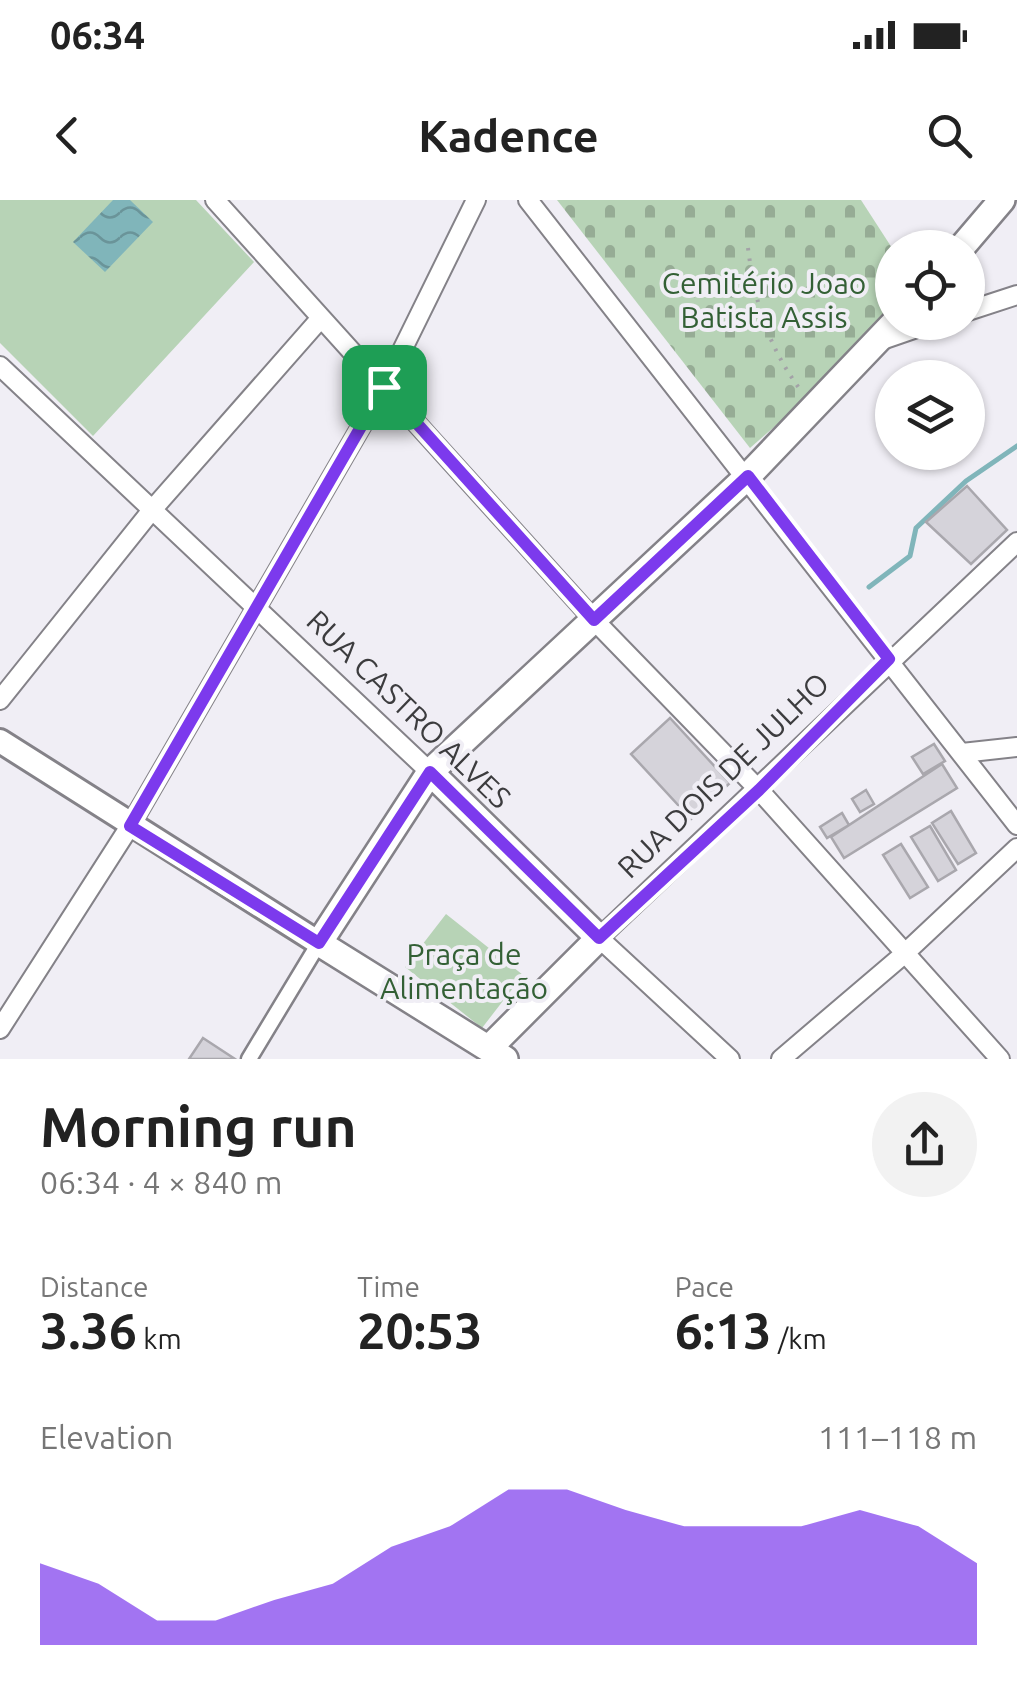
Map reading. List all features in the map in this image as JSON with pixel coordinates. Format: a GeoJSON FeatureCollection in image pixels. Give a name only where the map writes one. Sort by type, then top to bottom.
{"type":"FeatureCollection","features":[{"type":"Feature","properties":{"kind":"main road"},"geometry":{"type":"LineString","coordinates":[[976,230],[1002,200]]}},
{"type":"Feature","properties":{"kind":"main road"},"geometry":{"type":"LineString","coordinates":[[490,1055],[319,943],[430,772],[748,476],[879,340]]}},
{"type":"Feature","properties":{"kind":"main road","name":"RUA CASTRO ALVES"},"geometry":{"type":"LineString","coordinates":[[430,772],[599,938]]}},
{"type":"Feature","properties":{"kind":"main road","name":"RUA DOIS DE JULHO"},"geometry":{"type":"LineString","coordinates":[[490,1055],[599,938]]}},
{"type":"Feature","properties":{"kind":"street"},"geometry":{"type":"LineString","coordinates":[[215,200],[594,620],[759,790],[1000,1059]]}},
{"type":"Feature","properties":{"kind":"street"},"geometry":{"type":"LineString","coordinates":[[0,1029],[130,826],[384,387],[476,200]]}},
{"type":"Feature","properties":{"kind":"street"},"geometry":{"type":"LineString","coordinates":[[528,200],[748,476],[1017,825]]}},
{"type":"Feature","properties":{"kind":"street"},"geometry":{"type":"LineString","coordinates":[[985,305],[1017,295]]}},
{"type":"Feature","properties":{"kind":"street"},"geometry":{"type":"LineString","coordinates":[[0,700],[152,510],[320,319]]}},
{"type":"Feature","properties":{"kind":"street","name":"RUA CASTRO ALVES"},"geometry":{"type":"LineString","coordinates":[[0,366],[430,772]]}},
{"type":"Feature","properties":{"kind":"street","name":"RUA DOIS DE JULHO"},"geometry":{"type":"LineString","coordinates":[[599,938],[759,790],[889,659],[1017,542]]}},
{"type":"Feature","properties":{"kind":"street"},"geometry":{"type":"LineString","coordinates":[[0,740],[319,943],[249,1059]]}},
{"type":"Feature","properties":{"kind":"street"},"geometry":{"type":"LineString","coordinates":[[962,753],[1017,747]]}},
{"type":"Feature","properties":{"kind":"street"},"geometry":{"type":"LineString","coordinates":[[781,1059],[903,955],[1017,848]]}},
{"type":"Feature","properties":{"kind":"street","name":"RUA CASTRO ALVES"},"geometry":{"type":"LineString","coordinates":[[599,938],[730,1059]]}},
{"type":"Feature","properties":{"kind":"path"},"geometry":{"type":"LineString","coordinates":[[748,248],[754,298],[769,342],[799,388]]}},
{"type":"Feature","properties":{"kind":"green space"},"geometry":{"type":"Polygon","coordinates":[[[0,200],[196,200],[254,262],[93,436],[0,343],[0,200]]]}},
{"type":"Feature","properties":{"kind":"green space","name":"Cemitério Joao Batista Assis"},"geometry":{"type":"Polygon","coordinates":[[[557,200],[861,200],[880,230],[875,230],[875,325],[838,371],[750,448],[557,200]]]}},
{"type":"Feature","properties":{"kind":"green space","name":"Praça de Alimentação"},"geometry":{"type":"Polygon","coordinates":[[[446,914],[523,975],[482,1028],[405,967],[446,914]]]}},
{"type":"Feature","properties":{"kind":"water"},"geometry":{"type":"Polygon","coordinates":[[[113,200],[130,200],[153,222],[105,272],[73,242],[113,200]]]}},
{"type":"Feature","properties":{"kind":"building"},"geometry":{"type":"Polygon","coordinates":[[[967,486],[1007,530],[971,564],[926,522],[967,486]]]}},
{"type":"Feature","properties":{"kind":"building"},"geometry":{"type":"Polygon","coordinates":[[[670,718],[730,783],[691,819],[631,754],[670,718]]]}},
{"type":"Feature","properties":{"kind":"building"},"geometry":{"type":"Polygon","coordinates":[[[934,744],[945,761],[923,774],[912,757],[934,744]]]}},
{"type":"Feature","properties":{"kind":"building"},"geometry":{"type":"Polygon","coordinates":[[[942,764],[957,788],[844,858],[831,837],[942,764]]]}},
{"type":"Feature","properties":{"kind":"building"},"geometry":{"type":"Polygon","coordinates":[[[866,790],[874,804],[860,812],[852,799],[866,790]]]}},
{"type":"Feature","properties":{"kind":"building"},"geometry":{"type":"Polygon","coordinates":[[[951,811],[976,853],[958,864],[932,823],[951,811]]]}},
{"type":"Feature","properties":{"kind":"building"},"geometry":{"type":"Polygon","coordinates":[[[842,813],[849,825],[827,838],[820,827],[842,813]]]}},
{"type":"Feature","properties":{"kind":"building"},"geometry":{"type":"Polygon","coordinates":[[[930,826],[956,870],[938,881],[911,837],[930,826]]]}},
{"type":"Feature","properties":{"kind":"building"},"geometry":{"type":"Polygon","coordinates":[[[901,844],[928,887],[910,898],[883,855],[901,844]]]}},
{"type":"Feature","properties":{"kind":"building"},"geometry":{"type":"Polygon","coordinates":[[[203,1038],[235,1059],[189,1059],[203,1038]]]}},
{"type":"Feature","properties":{"kind":"waterway"},"geometry":{"type":"LineString","coordinates":[[869,587],[910,556],[916,528],[966,481],[1017,446]]}},
{"type":"Feature","properties":{"kind":"route"},"geometry":{"type":"LineString","coordinates":[[384,387],[594,620],[748,476],[889,659],[759,790],[599,938],[430,772],[319,943],[130,826],[384,387]]}}]}
